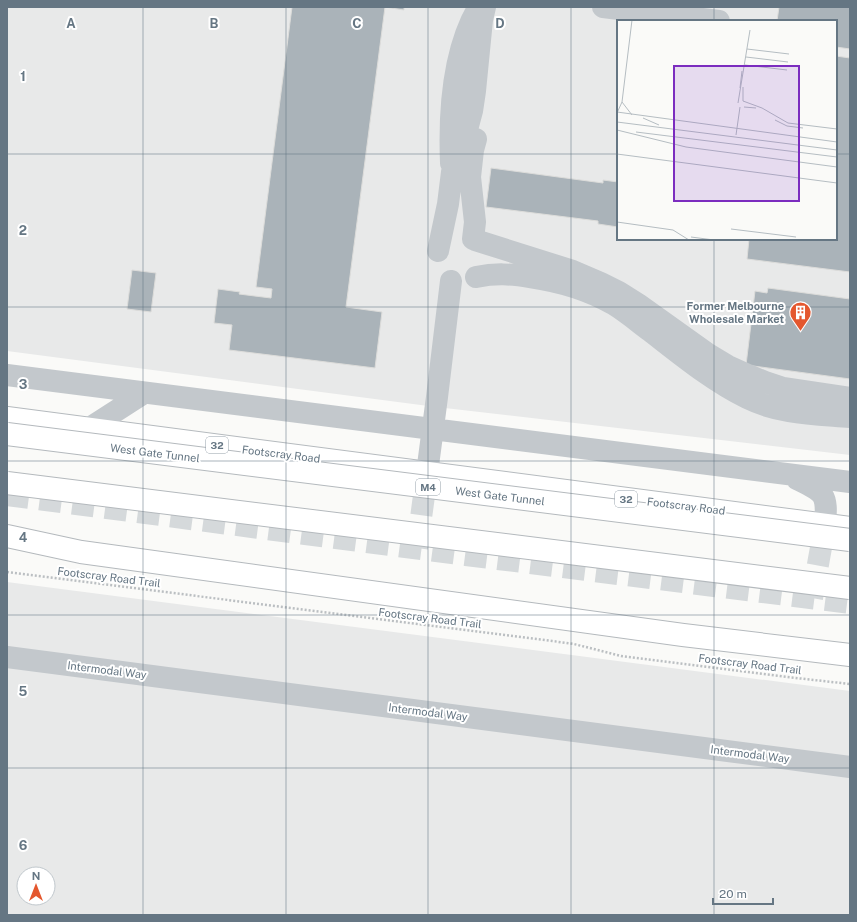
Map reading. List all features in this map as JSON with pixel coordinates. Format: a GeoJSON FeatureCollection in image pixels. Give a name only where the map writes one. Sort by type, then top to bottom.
{"type":"FeatureCollection","features":[{"type":"Feature","properties":{"kind":"main road","name":"Footscray Road"},"geometry":{"type":"LineString","coordinates":[[7,418],[850,528]]}},
{"type":"Feature","properties":{"kind":"main road","name":"West Gate Tunnel"},"geometry":{"type":"LineString","coordinates":[[7,434],[850,540]]}},
{"type":"Feature","properties":{"kind":"main road"},"geometry":{"type":"LineString","coordinates":[[7,483],[850,588]]}},
{"type":"Feature","properties":{"kind":"main road"},"geometry":{"type":"LineString","coordinates":[[7,536],[81,552],[683,635],[850,655]]}},
{"type":"Feature","properties":{"kind":"street"},"geometry":{"type":"LineString","coordinates":[[474,240],[480,245],[483,252],[483,266],[480,272],[470,281],[463,283],[451,281],[445,277],[440,272],[437,265],[437,258],[448,204],[452,172],[450,140],[454,85],[463,40],[472,18],[479,7]]}},
{"type":"Feature","properties":{"kind":"street"},"geometry":{"type":"LineString","coordinates":[[452,172],[461,152],[472,111],[482,20],[486,7]]}},
{"type":"Feature","properties":{"kind":"street"},"geometry":{"type":"LineString","coordinates":[[474,240],[475,222],[470,167],[481,122],[488,77],[489,57],[486,7]]}},
{"type":"Feature","properties":{"kind":"street"},"geometry":{"type":"LineString","coordinates":[[603,7],[711,20]]}},
{"type":"Feature","properties":{"kind":"street"},"geometry":{"type":"LineString","coordinates":[[438,251],[442,244],[454,236],[468,237],[573,271],[619,292],[708,354],[728,366],[754,378],[783,388],[850,398]]}},
{"type":"Feature","properties":{"kind":"street"},"geometry":{"type":"LineString","coordinates":[[476,277],[489,274],[504,274],[544,279],[578,289],[613,304],[717,382],[748,399],[788,412],[850,417]]}},
{"type":"Feature","properties":{"kind":"street"},"geometry":{"type":"LineString","coordinates":[[427,473],[451,281]]}},
{"type":"Feature","properties":{"kind":"street"},"geometry":{"type":"LineString","coordinates":[[7,375],[850,482]]}},
{"type":"Feature","properties":{"kind":"street"},"geometry":{"type":"LineString","coordinates":[[88,429],[144,393]]}},
{"type":"Feature","properties":{"kind":"street"},"geometry":{"type":"LineString","coordinates":[[779,473],[789,475],[821,492],[825,499],[825,525]]}},
{"type":"Feature","properties":{"kind":"street","name":"Intermodal Way"},"geometry":{"type":"LineString","coordinates":[[7,657],[850,767]]}},
{"type":"Feature","properties":{"kind":"path","name":"Footscray Road Trail"},"geometry":{"type":"LineString","coordinates":[[7,572],[552,641],[574,644],[621,656],[850,684]]}},
{"type":"Feature","properties":{"kind":"shaded area"},"geometry":{"type":"Polygon","coordinates":[[[7,7],[850,7],[850,455],[436,407],[7,351],[7,7]]]}},
{"type":"Feature","properties":{"kind":"shaded area"},"geometry":{"type":"Polygon","coordinates":[[[7,582],[850,691],[850,915],[7,915],[7,582]]]}},
{"type":"Feature","properties":{"kind":"building"},"geometry":{"type":"Polygon","coordinates":[[[292,7],[385,7],[346,307],[382,312],[375,368],[229,350],[232,325],[214,323],[218,289],[240,292],[239,294],[271,298],[272,289],[256,287],[292,7]]]}},
{"type":"Feature","properties":{"kind":"building"},"geometry":{"type":"Polygon","coordinates":[[[385,7],[404,7],[404,10],[385,7]]]}},
{"type":"Feature","properties":{"kind":"building"},"geometry":{"type":"Polygon","coordinates":[[[779,7],[850,7],[850,49],[837,47],[837,20],[777,20],[779,7]]]}},
{"type":"Feature","properties":{"kind":"building"},"geometry":{"type":"Polygon","coordinates":[[[837,56],[850,58],[850,272],[747,259],[749,240],[837,240],[837,56]]]}},
{"type":"Feature","properties":{"kind":"building"},"geometry":{"type":"Polygon","coordinates":[[[491,168],[603,183],[603,180],[617,182],[617,227],[598,224],[598,221],[486,207],[491,168]]]}},
{"type":"Feature","properties":{"kind":"building"},"geometry":{"type":"Polygon","coordinates":[[[132,270],[156,273],[151,312],[127,309],[132,270]]]}},
{"type":"Feature","properties":{"kind":"building","name":"Former Melbourne Wholesale Market"},"geometry":{"type":"Polygon","coordinates":[[[768,288],[850,299],[850,379],[746,365],[755,291],[767,293],[768,288]]]}},
{"type":"Feature","properties":{"kind":"tunnel"},"geometry":{"type":"LineString","coordinates":[[417,548],[427,473]]}},
{"type":"Feature","properties":{"kind":"tunnel"},"geometry":{"type":"LineString","coordinates":[[7,495],[850,603]]}},
{"type":"Feature","properties":{"kind":"tunnel"},"geometry":{"type":"LineString","coordinates":[[812,598],[825,525]]}},
{"type":"Feature","properties":{"kind":"place","name":"Former Melbourne Wholesale Market"},"geometry":{"type":"Point","coordinates":[800,332]}}]}
